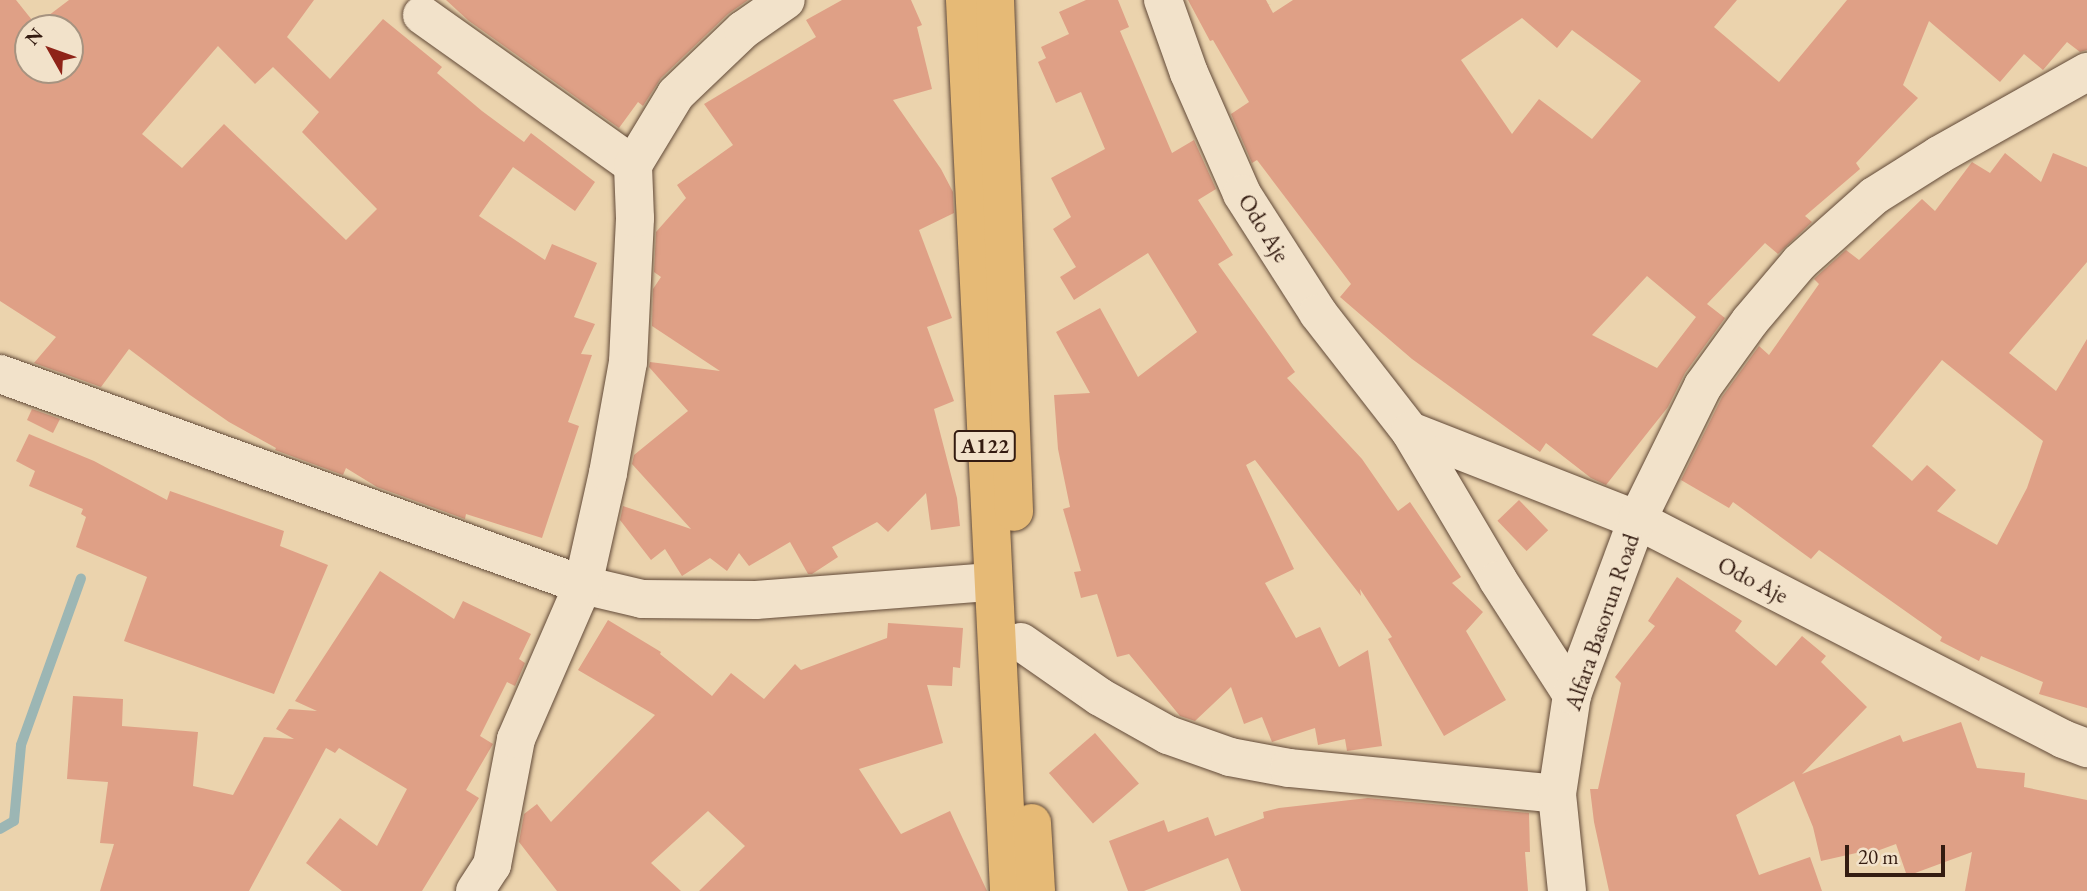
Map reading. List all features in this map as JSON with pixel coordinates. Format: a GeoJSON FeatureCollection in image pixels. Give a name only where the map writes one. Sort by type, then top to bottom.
{"type":"FeatureCollection","features":[{"type":"Feature","properties":{"kind":"highway","name":"A122"},"geometry":{"type":"LineString","coordinates":[[965,0],[991,582],[1009,891]]}},
{"type":"Feature","properties":{"kind":"highway","name":"A122"},"geometry":{"type":"LineString","coordinates":[[995,0],[1021,642],[1036,891]]}},
{"type":"Feature","properties":{"kind":"street"},"geometry":{"type":"LineString","coordinates":[[475,891],[492,865],[516,739],[583,585],[608,473],[628,362],[635,218],[633,165],[676,94],[743,30],[786,0]]}},
{"type":"Feature","properties":{"kind":"street","name":"Odo Aje"},"geometry":{"type":"LineString","coordinates":[[1163,0],[1189,73],[1242,194],[1318,313],[1410,431],[1498,580],[1572,695]]}},
{"type":"Feature","properties":{"kind":"street"},"geometry":{"type":"LineString","coordinates":[[422,15],[633,165]]}},
{"type":"Feature","properties":{"kind":"street","name":"Alfara Basorun Road"},"geometry":{"type":"LineString","coordinates":[[1567,891],[1557,794],[1572,695],[1637,520],[1703,386],[1750,321],[1800,262],[1874,196],[1939,155],[2087,72]]}},
{"type":"Feature","properties":{"kind":"street"},"geometry":{"type":"LineString","coordinates":[[0,374],[583,585],[642,599],[756,600],[991,582]]}},
{"type":"Feature","properties":{"kind":"street","name":"Odo Aje"},"geometry":{"type":"LineString","coordinates":[[1410,431],[1637,520],[2063,739],[2087,748]]}},
{"type":"Feature","properties":{"kind":"street"},"geometry":{"type":"LineString","coordinates":[[1021,642],[1100,697],[1168,735],[1230,757],[1289,768],[1557,794]]}},
{"type":"Feature","properties":{"kind":"building"},"geometry":{"type":"Polygon","coordinates":[[[0,0],[16,0],[27,14],[14,14],[14,84],[84,84],[84,14],[51,14],[69,0],[314,0],[287,37],[330,79],[383,19],[442,67],[437,73],[482,111],[524,142],[531,133],[595,182],[575,211],[513,167],[479,216],[545,260],[552,244],[597,263],[574,317],[595,324],[581,354],[592,355],[568,422],[579,426],[542,538],[466,514],[465,519],[377,487],[346,468],[343,475],[275,450],[276,448],[229,422],[129,349],[101,387],[34,363],[56,337],[0,301],[0,0]],[[218,46],[142,134],[182,168],[224,124],[346,240],[377,209],[302,132],[319,112],[273,67],[255,84],[218,46]]]}},
{"type":"Feature","properties":{"kind":"building"},"geometry":{"type":"Polygon","coordinates":[[[446,0],[748,0],[728,14],[661,78],[643,106],[638,102],[619,128],[469,21],[446,0]]]}},
{"type":"Feature","properties":{"kind":"building"},"geometry":{"type":"Polygon","coordinates":[[[842,0],[911,0],[922,25],[917,27],[932,89],[893,100],[941,169],[953,192],[954,213],[919,230],[952,318],[927,327],[954,401],[934,409],[957,498],[960,526],[931,530],[926,493],[888,532],[877,522],[832,547],[838,557],[812,574],[808,574],[790,542],[749,566],[739,553],[727,571],[710,558],[682,576],[665,549],[651,560],[620,520],[623,506],[691,529],[632,464],[634,455],[688,411],[649,367],[650,362],[720,371],[652,326],[653,289],[661,277],[654,272],[656,232],[686,198],[677,185],[733,145],[704,104],[816,37],[806,20],[842,0]]]}},
{"type":"Feature","properties":{"kind":"building"},"geometry":{"type":"Polygon","coordinates":[[[1086,0],[1118,0],[1129,27],[1120,31],[1172,153],[1194,140],[1216,189],[1198,200],[1233,255],[1218,264],[1295,372],[1287,378],[1362,459],[1398,511],[1410,502],[1461,577],[1452,583],[1483,612],[1466,631],[1506,700],[1444,736],[1388,639],[1392,637],[1360,589],[1361,596],[1255,460],[1246,465],[1294,569],[1265,583],[1296,638],[1320,627],[1339,667],[1368,650],[1382,746],[1347,751],[1345,739],[1318,745],[1315,728],[1272,742],[1262,717],[1244,724],[1231,687],[1195,721],[1180,716],[1129,654],[1117,657],[1097,594],[1081,598],[1074,572],[1081,571],[1063,509],[1070,507],[1058,449],[1054,395],[1090,393],[1056,332],[1100,308],[1138,377],[1197,332],[1148,253],[1074,300],[1060,277],[1076,267],[1053,229],[1071,217],[1051,178],[1105,149],[1081,92],[1056,103],[1038,62],[1046,58],[1041,47],[1069,34],[1059,12],[1086,0]]]}},
{"type":"Feature","properties":{"kind":"building"},"geometry":{"type":"Polygon","coordinates":[[[1188,0],[1266,0],[1273,13],[1293,0],[1737,0],[1714,27],[1779,82],[1847,0],[2087,0],[2087,50],[2080,52],[2067,42],[2043,70],[2024,54],[2000,82],[1929,21],[1903,85],[1918,98],[1856,163],[1860,169],[1805,216],[1812,222],[1778,254],[1765,243],[1707,304],[1725,318],[1685,373],[1668,407],[1606,485],[1591,478],[1546,443],[1540,452],[1412,359],[1340,297],[1351,284],[1257,160],[1252,163],[1231,114],[1249,102],[1213,40],[1210,41],[1188,0]],[[1522,18],[1461,60],[1512,134],[1539,99],[1592,139],[1641,81],[1572,30],[1557,48],[1522,18]],[[1647,276],[1592,335],[1657,368],[1696,317],[1647,276]]]}},
{"type":"Feature","properties":{"kind":"building"},"geometry":{"type":"Polygon","coordinates":[[[2005,153],[2041,182],[2053,153],[2087,167],[2087,262],[2009,353],[2056,391],[2087,339],[2087,708],[2039,694],[2043,682],[1981,656],[1979,661],[1940,641],[1942,637],[1819,550],[1811,559],[1733,502],[1729,508],[1681,480],[1722,397],[1759,346],[1769,355],[1819,284],[1814,279],[1816,277],[1846,250],[1859,260],[1922,199],[1935,211],[1972,162],[1990,173],[2005,153]],[[1942,360],[1872,446],[1912,481],[1927,465],[1956,490],[1937,511],[1997,545],[2027,488],[2043,441],[1942,360]]]}},
{"type":"Feature","properties":{"kind":"building"},"geometry":{"type":"Polygon","coordinates":[[[32,409],[60,419],[53,433],[27,420],[32,409]]]}},
{"type":"Feature","properties":{"kind":"building"},"geometry":{"type":"Polygon","coordinates":[[[29,434],[94,461],[167,500],[170,491],[284,531],[280,546],[328,565],[274,694],[124,641],[147,577],[76,547],[86,517],[81,514],[83,509],[29,486],[35,471],[16,461],[29,434]]]}},
{"type":"Feature","properties":{"kind":"building"},"geometry":{"type":"Polygon","coordinates":[[[1519,500],[1548,530],[1527,551],[1497,521],[1519,500]]]}},
{"type":"Feature","properties":{"kind":"building"},"geometry":{"type":"Polygon","coordinates":[[[380,571],[454,619],[463,601],[531,634],[519,659],[525,663],[515,686],[507,682],[480,736],[493,744],[466,790],[479,798],[422,891],[342,891],[306,863],[340,818],[377,846],[407,789],[339,748],[335,753],[326,748],[249,891],[100,891],[114,844],[100,843],[108,782],[67,779],[73,696],[123,699],[122,726],[198,732],[193,786],[233,795],[264,737],[294,739],[276,729],[289,709],[317,711],[295,701],[380,571]]]}},
{"type":"Feature","properties":{"kind":"building"},"geometry":{"type":"Polygon","coordinates":[[[1677,577],[1742,621],[1735,631],[1776,666],[1802,636],[1826,656],[1821,662],[1867,707],[1802,774],[1900,735],[1903,742],[1961,722],[1977,768],[2025,773],[2024,787],[2087,800],[2087,891],[1965,891],[1972,852],[1907,876],[1896,844],[1866,855],[1865,851],[1821,861],[1813,827],[1794,781],[1736,815],[1759,875],[1810,857],[1822,891],[1609,891],[1594,822],[1590,789],[1598,789],[1621,683],[1615,677],[1655,626],[1648,621],[1677,577]]]}},
{"type":"Feature","properties":{"kind":"building"},"geometry":{"type":"Polygon","coordinates":[[[608,620],[661,652],[660,654],[712,696],[731,673],[764,699],[795,664],[801,670],[887,638],[888,623],[963,628],[960,668],[953,667],[952,686],[927,685],[943,743],[859,769],[901,834],[950,811],[987,891],[699,891],[745,846],[708,811],[651,863],[681,891],[557,891],[519,842],[524,814],[537,804],[551,822],[655,715],[578,670],[608,620]]]}},
{"type":"Feature","properties":{"kind":"building"},"geometry":{"type":"Polygon","coordinates":[[[1095,733],[1139,784],[1093,824],[1049,773],[1095,733]]]}},
{"type":"Feature","properties":{"kind":"building"},"geometry":{"type":"Polygon","coordinates":[[[1368,798],[1529,813],[1530,852],[1525,852],[1528,891],[1241,891],[1228,858],[1144,891],[1128,891],[1109,841],[1164,820],[1168,832],[1208,817],[1215,836],[1264,818],[1263,812],[1279,808],[1368,798]]]}},
{"type":"Feature","properties":{"kind":"waterway"},"geometry":{"type":"LineString","coordinates":[[0,829],[14,821],[21,745],[81,578]]}}]}
